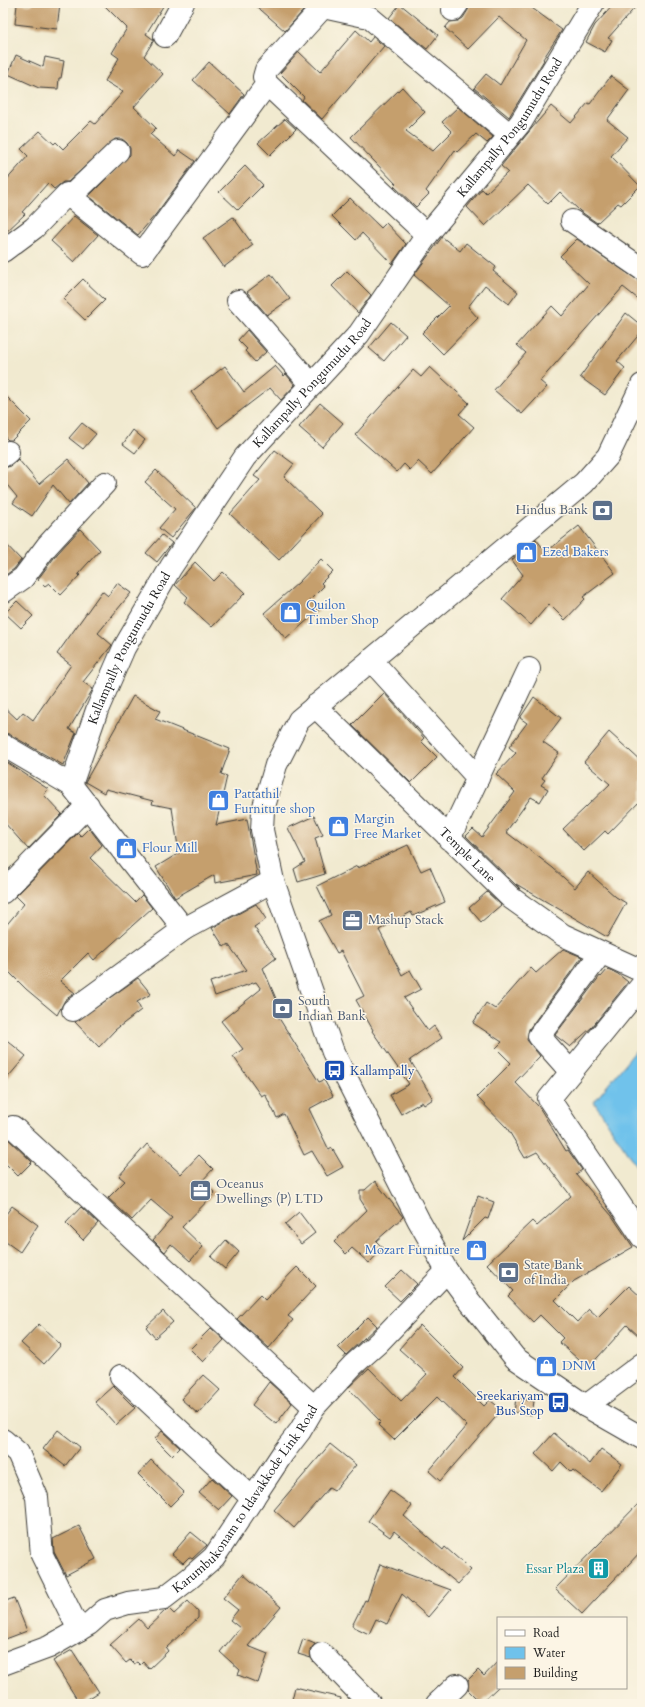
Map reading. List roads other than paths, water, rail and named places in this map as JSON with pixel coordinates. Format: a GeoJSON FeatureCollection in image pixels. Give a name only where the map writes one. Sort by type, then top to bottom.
{"type":"FeatureCollection","features":[{"type":"Feature","properties":{"kind":"street"},"geometry":{"type":"LineString","coordinates":[[165,36],[183,3]]}},
{"type":"Feature","properties":{"kind":"street","name":"Kallampally Pongumudu Road"},"geometry":{"type":"LineString","coordinates":[[71,785],[95,717],[124,648],[171,567],[245,457],[360,334],[427,235],[520,122],[593,3]]}},
{"type":"Feature","properties":{"kind":"street"},"geometry":{"type":"LineString","coordinates":[[427,235],[267,84],[264,77],[266,70],[323,5],[369,16],[510,135]]}},
{"type":"Feature","properties":{"kind":"street"},"geometry":{"type":"LineString","coordinates":[[3,251],[34,228],[67,194],[142,254],[267,84]]}},
{"type":"Feature","properties":{"kind":"street"},"geometry":{"type":"LineString","coordinates":[[70,197],[118,151]]}},
{"type":"Feature","properties":{"kind":"street"},"geometry":{"type":"LineString","coordinates":[[572,221],[642,269]]}},
{"type":"Feature","properties":{"kind":"street"},"geometry":{"type":"LineString","coordinates":[[238,301],[312,385]]}},
{"type":"Feature","properties":{"kind":"street"},"geometry":{"type":"LineString","coordinates":[[642,385],[608,456],[584,483],[300,720],[276,765],[263,810],[262,830],[273,881],[332,1052],[419,1221],[447,1271],[515,1358],[586,1406],[642,1438]]}},
{"type":"Feature","properties":{"kind":"street"},"geometry":{"type":"LineString","coordinates":[[3,592],[23,578],[51,541],[105,483]]}},
{"type":"Feature","properties":{"kind":"street"},"geometry":{"type":"LineString","coordinates":[[371,660],[478,778]]}},
{"type":"Feature","properties":{"kind":"street"},"geometry":{"type":"LineString","coordinates":[[449,839],[529,669]]}},
{"type":"Feature","properties":{"kind":"street","name":"Temple Lane"},"geometry":{"type":"LineString","coordinates":[[315,706],[449,839],[511,898],[563,935],[642,971]]}},
{"type":"Feature","properties":{"kind":"street"},"geometry":{"type":"LineString","coordinates":[[3,745],[71,785],[184,929]]}},
{"type":"Feature","properties":{"kind":"street"},"geometry":{"type":"LineString","coordinates":[[3,892],[88,805]]}},
{"type":"Feature","properties":{"kind":"street"},"geometry":{"type":"LineString","coordinates":[[73,1010],[184,929],[273,881]]}},
{"type":"Feature","properties":{"kind":"street"},"geometry":{"type":"LineString","coordinates":[[570,1072],[539,1036],[601,953]]}},
{"type":"Feature","properties":{"kind":"street"},"geometry":{"type":"LineString","coordinates":[[642,985],[549,1099],[642,1237]]}},
{"type":"Feature","properties":{"kind":"street"},"geometry":{"type":"LineString","coordinates":[[13,1127],[314,1407]]}},
{"type":"Feature","properties":{"kind":"street","name":"Karumbukonam to Idavakkode Link Road"},"geometry":{"type":"LineString","coordinates":[[3,1664],[49,1647],[79,1630],[105,1610],[128,1603],[164,1598],[214,1557],[283,1453],[300,1431],[314,1407],[353,1365],[378,1343],[447,1271]]}},
{"type":"Feature","properties":{"kind":"street"},"geometry":{"type":"LineString","coordinates":[[586,1406],[642,1364]]}},
{"type":"Feature","properties":{"kind":"street"},"geometry":{"type":"LineString","coordinates":[[121,1376],[253,1499]]}},
{"type":"Feature","properties":{"kind":"street"},"geometry":{"type":"LineString","coordinates":[[3,1440],[18,1453],[37,1497],[42,1555],[79,1630]]}},
{"type":"Feature","properties":{"kind":"street"},"geometry":{"type":"LineString","coordinates":[[322,1654],[370,1704]]}},
{"type":"Feature","properties":{"kind":"street"},"geometry":{"type":"LineString","coordinates":[[437,1704],[457,1685]]}},
{"type":"Feature","properties":{"kind":"water"},"geometry":{"type":"Polygon","coordinates":[[[642,1043],[642,1175],[594,1102],[642,1043]]]}},
{"type":"Feature","properties":{"kind":"place","name":"Hindus Bank"},"geometry":{"type":"Point","coordinates":[603,510]}},
{"type":"Feature","properties":{"kind":"place","name":"Ezed Bakers"},"geometry":{"type":"Point","coordinates":[527,552]}},
{"type":"Feature","properties":{"kind":"place","name":"Quilon Timber Shop"},"geometry":{"type":"Point","coordinates":[291,612]}},
{"type":"Feature","properties":{"kind":"place","name":"Pattathil Furniture shop"},"geometry":{"type":"Point","coordinates":[218,801]}},
{"type":"Feature","properties":{"kind":"place","name":"Margin Free Market"},"geometry":{"type":"Point","coordinates":[339,826]}},
{"type":"Feature","properties":{"kind":"place","name":"Flour Mill"},"geometry":{"type":"Point","coordinates":[127,848]}},
{"type":"Feature","properties":{"kind":"place","name":"Mashup Stack"},"geometry":{"type":"Point","coordinates":[353,920]}},
{"type":"Feature","properties":{"kind":"place","name":"South Indian Bank"},"geometry":{"type":"Point","coordinates":[283,1008]}},
{"type":"Feature","properties":{"kind":"place","name":"Kallampally"},"geometry":{"type":"Point","coordinates":[334,1071]}},
{"type":"Feature","properties":{"kind":"place","name":"Oceanus Dwellings (P) LTD"},"geometry":{"type":"Point","coordinates":[201,1191]}},
{"type":"Feature","properties":{"kind":"place","name":"Mozart Furniture"},"geometry":{"type":"Point","coordinates":[476,1250]}},
{"type":"Feature","properties":{"kind":"place","name":"State Bank of India"},"geometry":{"type":"Point","coordinates":[509,1272]}},
{"type":"Feature","properties":{"kind":"place","name":"DNM"},"geometry":{"type":"Point","coordinates":[546,1366]}},
{"type":"Feature","properties":{"kind":"place","name":"Sreekariyam Bus Stop"},"geometry":{"type":"Point","coordinates":[559,1403]}},
{"type":"Feature","properties":{"kind":"place","name":"Essar Plaza"},"geometry":{"type":"Point","coordinates":[599,1569]}}]}
